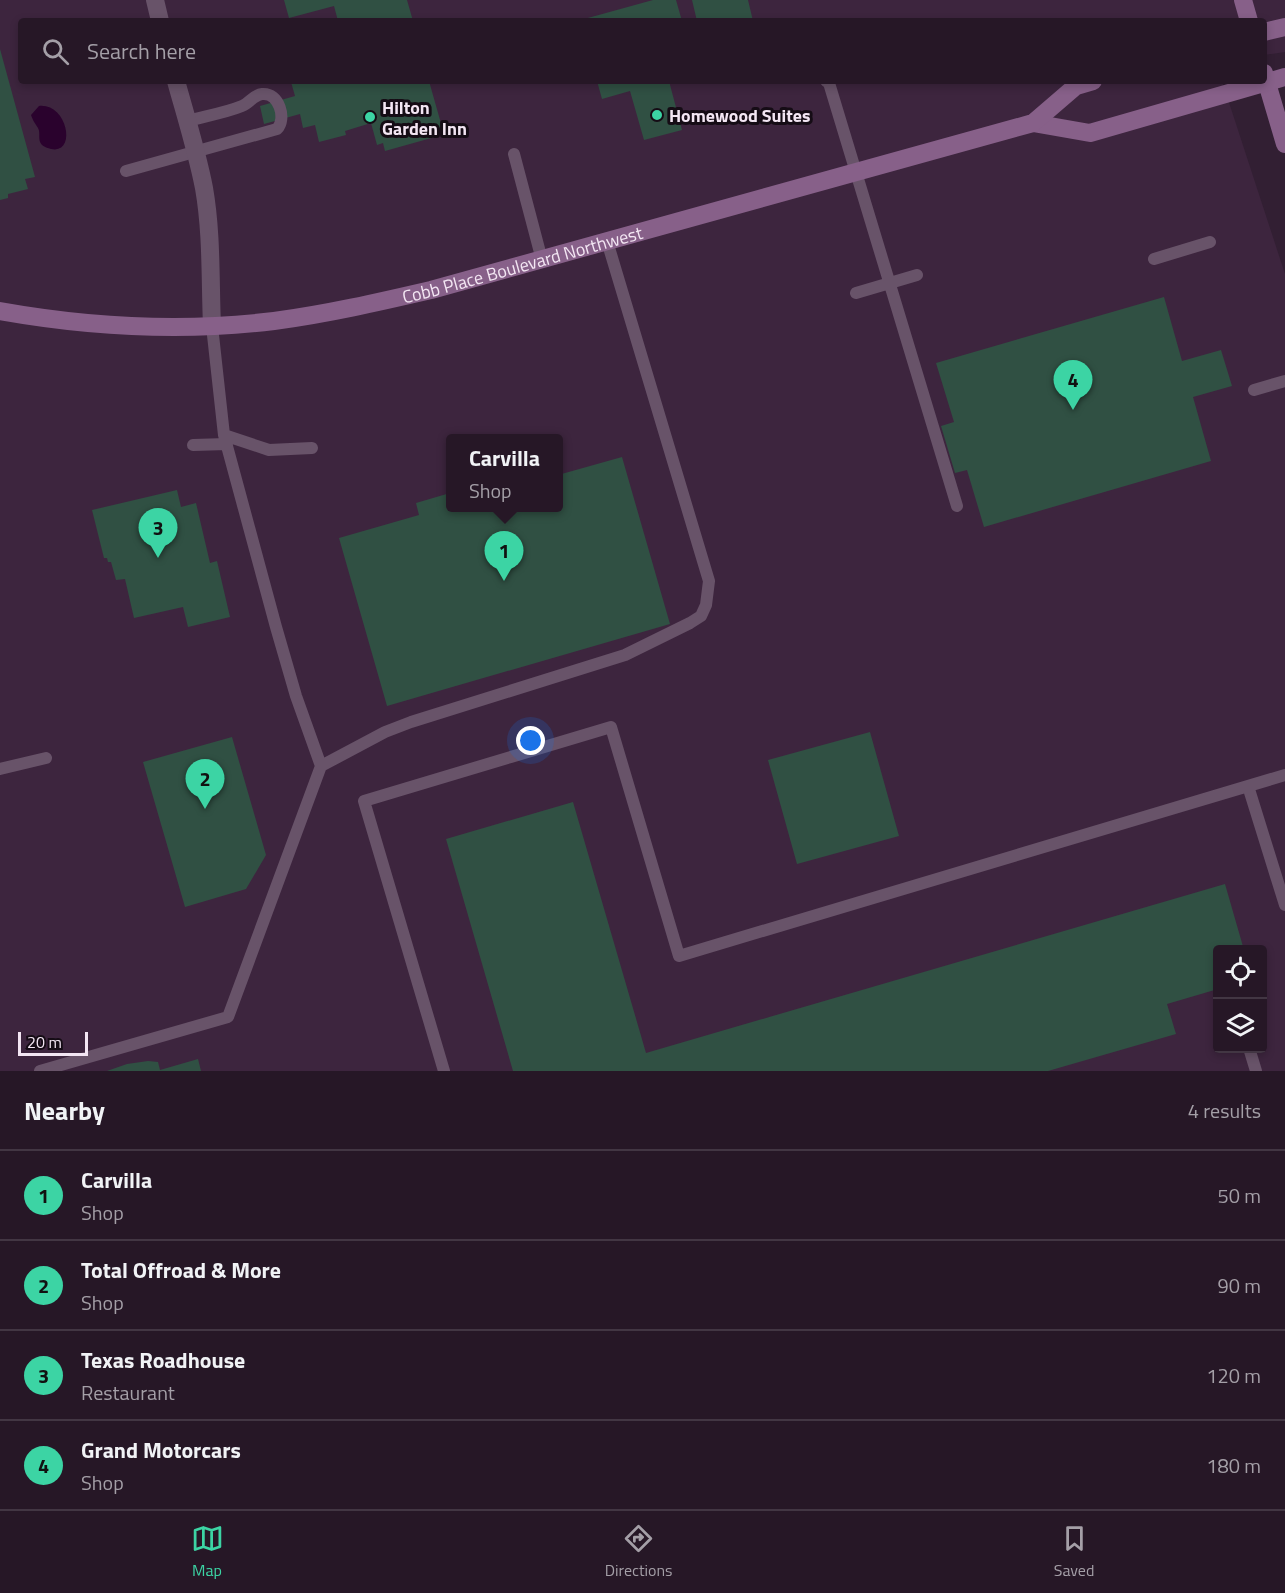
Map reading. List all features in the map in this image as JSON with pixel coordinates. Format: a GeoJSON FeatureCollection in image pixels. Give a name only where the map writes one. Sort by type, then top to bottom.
{"type":"FeatureCollection","features":[{"type":"Feature","properties":{"kind":"street"},"geometry":{"type":"LineString","coordinates":[[154,0],[159,18]]}},
{"type":"Feature","properties":{"kind":"street"},"geometry":{"type":"LineString","coordinates":[[1243,0],[1248,18]]}},
{"type":"Feature","properties":{"kind":"street"},"geometry":{"type":"LineString","coordinates":[[1267,31],[1285,27]]}},
{"type":"Feature","properties":{"kind":"street","name":"Cobb Place Boulevard Northwest"},"geometry":{"type":"LineString","coordinates":[[1267,78],[1285,77]]}},
{"type":"Feature","properties":{"kind":"street"},"geometry":{"type":"LineString","coordinates":[[177,84],[196,153],[209,229],[212,326]]}},
{"type":"Feature","properties":{"kind":"street","name":"Cobb Place Boulevard Northwest"},"geometry":{"type":"LineString","coordinates":[[0,311],[92,324],[212,326],[274,321],[328,313],[431,290],[1033,123],[1076,86],[1083,84]]}},
{"type":"Feature","properties":{"kind":"street","name":"Cobb Place Boulevard Northwest"},"geometry":{"type":"LineString","coordinates":[[1033,123],[1090,133],[1246,84]]}},
{"type":"Feature","properties":{"kind":"street"},"geometry":{"type":"LineString","coordinates":[[1267,84],[1285,144]]}},
{"type":"Feature","properties":{"kind":"lane"},"geometry":{"type":"LineString","coordinates":[[830,84],[957,507]]}},
{"type":"Feature","properties":{"kind":"lane"},"geometry":{"type":"LineString","coordinates":[[126,171],[277,129],[282,119],[277,101],[270,95],[263,94],[254,96],[245,105],[187,121]]}},
{"type":"Feature","properties":{"kind":"lane"},"geometry":{"type":"LineString","coordinates":[[514,154],[542,260]]}},
{"type":"Feature","properties":{"kind":"lane"},"geometry":{"type":"LineString","coordinates":[[321,766],[386,732],[411,722],[625,655],[701,616],[706,605],[708,581],[607,241]]}},
{"type":"Feature","properties":{"kind":"lane"},"geometry":{"type":"LineString","coordinates":[[1154,259],[1210,242]]}},
{"type":"Feature","properties":{"kind":"lane"},"geometry":{"type":"LineString","coordinates":[[856,293],[917,275]]}},
{"type":"Feature","properties":{"kind":"lane"},"geometry":{"type":"LineString","coordinates":[[40,1071],[228,1017],[321,766],[279,638],[226,440],[212,326]]}},
{"type":"Feature","properties":{"kind":"lane"},"geometry":{"type":"LineString","coordinates":[[1254,390],[1285,381]]}},
{"type":"Feature","properties":{"kind":"lane"},"geometry":{"type":"LineString","coordinates":[[193,445],[226,440],[269,450],[312,448]]}},
{"type":"Feature","properties":{"kind":"lane"},"geometry":{"type":"LineString","coordinates":[[444,1071],[364,801],[611,727],[679,956],[1285,775]]}},
{"type":"Feature","properties":{"kind":"lane"},"geometry":{"type":"LineString","coordinates":[[0,769],[46,758]]}},
{"type":"Feature","properties":{"kind":"lane"},"geometry":{"type":"LineString","coordinates":[[1248,786],[1285,906]]}},
{"type":"Feature","properties":{"kind":"lane"},"geometry":{"type":"LineString","coordinates":[[1251,1053],[1256,1071]]}},
{"type":"Feature","properties":{"kind":"shaded area"},"geometry":{"type":"Polygon","coordinates":[[[0,0],[1285,0],[1285,52],[1267,55],[1267,18],[18,18],[18,84],[1223,84],[1285,274],[1285,1071],[0,1071],[0,0]]]}},
{"type":"Feature","properties":{"kind":"shaded area"},"geometry":{"type":"Polygon","coordinates":[[[39,106],[49,107],[57,112],[62,120],[66,129],[66,137],[59,149],[44,146],[39,139],[39,130],[31,115],[39,106]]]}},
{"type":"Feature","properties":{"kind":"building"},"geometry":{"type":"Polygon","coordinates":[[[284,0],[407,0],[412,18],[337,18],[334,6],[289,18],[284,0]]]}},
{"type":"Feature","properties":{"kind":"building"},"geometry":{"type":"Polygon","coordinates":[[[653,0],[676,0],[681,18],[588,18],[653,0]]]}},
{"type":"Feature","properties":{"kind":"building"},"geometry":{"type":"Polygon","coordinates":[[[692,0],[748,0],[752,18],[696,18],[692,0]]]}},
{"type":"Feature","properties":{"kind":"building"},"geometry":{"type":"Polygon","coordinates":[[[0,49],[35,177],[25,179],[28,189],[8,194],[8,198],[0,200],[0,49]]]}},
{"type":"Feature","properties":{"kind":"building","name":"Hilton Garden Inn"},"geometry":{"type":"Polygon","coordinates":[[[292,84],[430,84],[442,127],[433,130],[435,137],[385,151],[383,143],[377,145],[371,123],[345,131],[346,135],[319,142],[315,125],[303,128],[300,114],[264,124],[260,106],[295,96],[292,84]]]}},
{"type":"Feature","properties":{"kind":"building","name":"Homewood Suites"},"geometry":{"type":"Polygon","coordinates":[[[598,84],[670,84],[682,130],[644,140],[630,91],[602,99],[598,84]]]}},
{"type":"Feature","properties":{"kind":"building"},"geometry":{"type":"Polygon","coordinates":[[[1164,297],[1182,361],[1221,350],[1232,386],[1193,397],[1211,461],[984,527],[967,470],[955,473],[941,426],[954,422],[936,363],[1164,297]]]}},
{"type":"Feature","properties":{"kind":"building"},"geometry":{"type":"Polygon","coordinates":[[[622,457],[670,624],[387,706],[339,538],[419,515],[416,503],[446,494],[446,512],[563,512],[563,474],[622,457]]]}},
{"type":"Feature","properties":{"kind":"building"},"geometry":{"type":"Polygon","coordinates":[[[177,490],[181,507],[196,503],[210,563],[217,561],[230,617],[188,627],[183,607],[134,618],[125,579],[116,580],[111,562],[104,558],[92,510],[177,490]]]}},
{"type":"Feature","properties":{"kind":"building"},"geometry":{"type":"Polygon","coordinates":[[[870,732],[899,836],[797,864],[768,760],[870,732]]]}},
{"type":"Feature","properties":{"kind":"building"},"geometry":{"type":"Polygon","coordinates":[[[232,737],[266,855],[246,889],[185,907],[143,762],[232,737]]]}},
{"type":"Feature","properties":{"kind":"building"},"geometry":{"type":"Polygon","coordinates":[[[573,802],[646,1053],[1225,884],[1243,945],[1213,945],[1213,990],[1167,1004],[1176,1034],[1048,1071],[513,1071],[446,839],[573,802]]]}},
{"type":"Feature","properties":{"kind":"building"},"geometry":{"type":"Polygon","coordinates":[[[198,1059],[201,1071],[107,1071],[127,1064],[148,1061],[158,1062],[160,1070],[198,1059]]]}},
{"type":"Feature","properties":{"kind":"place","name":"Homewood Suites"},"geometry":{"type":"Point","coordinates":[657,115]}},
{"type":"Feature","properties":{"kind":"place","name":"Hilton Garden Inn"},"geometry":{"type":"Point","coordinates":[370,117]}},
{"type":"Feature","properties":{"kind":"place","name":"Grand Motorcars"},"geometry":{"type":"Point","coordinates":[1073,410]}},
{"type":"Feature","properties":{"kind":"place","name":"Texas Roadhouse"},"geometry":{"type":"Point","coordinates":[158,558]}},
{"type":"Feature","properties":{"kind":"place","name":"Carvilla"},"geometry":{"type":"Point","coordinates":[504,581]}},
{"type":"Feature","properties":{"kind":"place","name":"Total Offroad & More"},"geometry":{"type":"Point","coordinates":[205,809]}}]}
